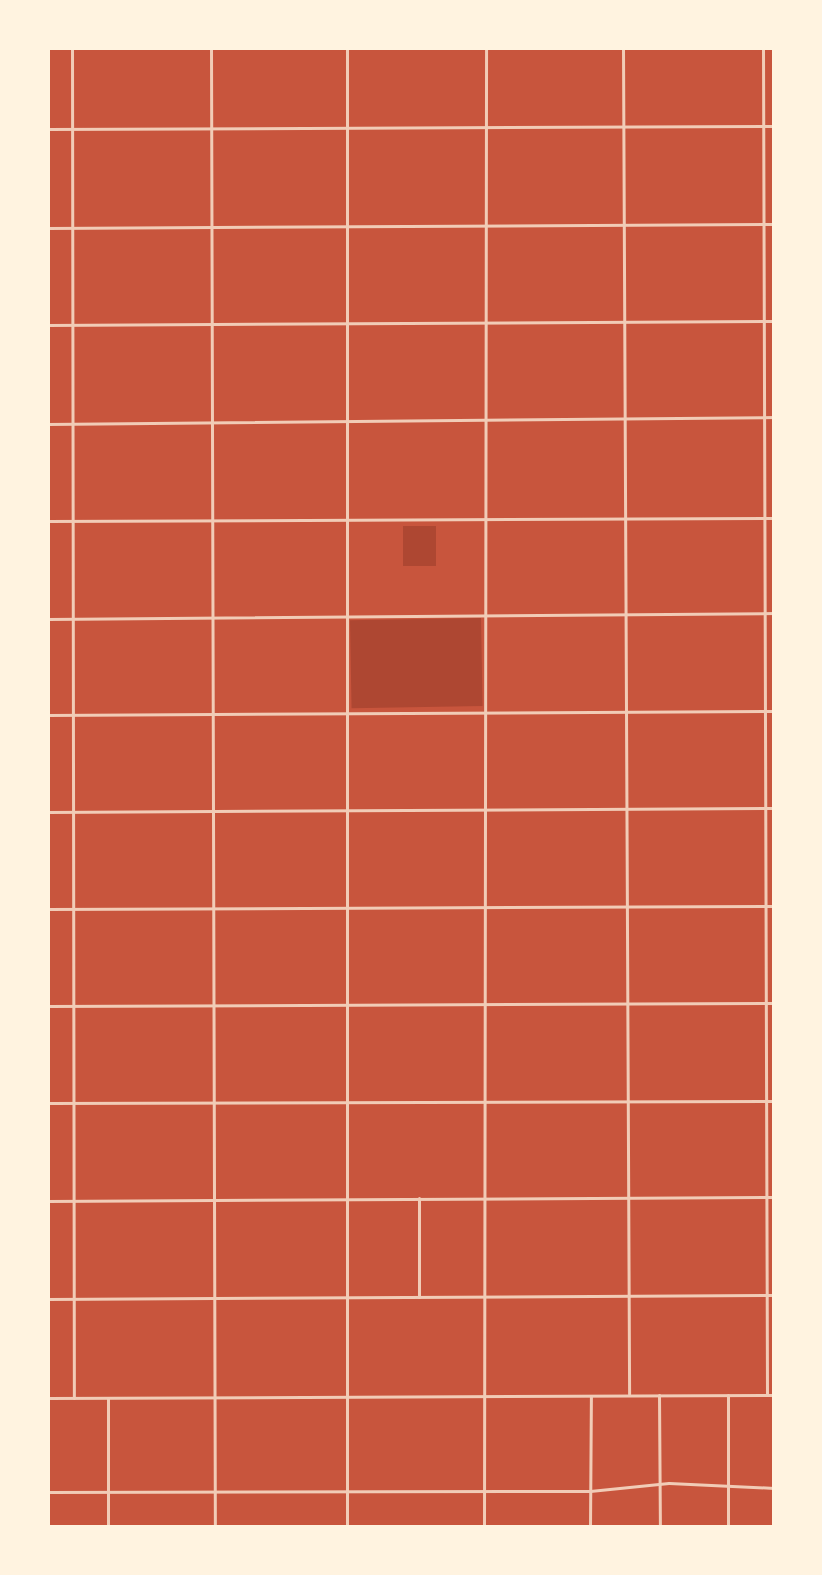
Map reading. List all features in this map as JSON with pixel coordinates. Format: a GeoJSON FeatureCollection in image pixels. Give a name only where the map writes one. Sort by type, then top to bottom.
{"type":"FeatureCollection","features":[{"type":"Feature","properties":{"kind":"street"},"geometry":{"type":"LineString","coordinates":[[72,48],[74,1006],[77,1201],[74,1398]]}},
{"type":"Feature","properties":{"kind":"street"},"geometry":{"type":"LineString","coordinates":[[211,48],[210,617],[216,1296],[215,1527]]}},
{"type":"Feature","properties":{"kind":"street"},"geometry":{"type":"LineString","coordinates":[[346,48],[349,322],[347,616],[351,1198],[347,1527]]}},
{"type":"Feature","properties":{"kind":"street"},"geometry":{"type":"LineString","coordinates":[[484,1527],[488,1297],[486,48]]}},
{"type":"Feature","properties":{"kind":"street"},"geometry":{"type":"LineString","coordinates":[[623,48],[625,125],[623,711],[629,1394]]}},
{"type":"Feature","properties":{"kind":"street"},"geometry":{"type":"LineString","coordinates":[[763,48],[761,126],[762,711],[767,1395]]}},
{"type":"Feature","properties":{"kind":"street"},"geometry":{"type":"LineString","coordinates":[[48,129],[774,126]]}},
{"type":"Feature","properties":{"kind":"street"},"geometry":{"type":"LineString","coordinates":[[48,228],[487,223],[774,224]]}},
{"type":"Feature","properties":{"kind":"street"},"geometry":{"type":"LineString","coordinates":[[48,325],[774,321]]}},
{"type":"Feature","properties":{"kind":"street"},"geometry":{"type":"LineString","coordinates":[[48,424],[774,417]]}},
{"type":"Feature","properties":{"kind":"street"},"geometry":{"type":"LineString","coordinates":[[48,521],[348,517],[774,518]]}},
{"type":"Feature","properties":{"kind":"street"},"geometry":{"type":"LineString","coordinates":[[48,619],[774,613]]}},
{"type":"Feature","properties":{"kind":"street"},"geometry":{"type":"LineString","coordinates":[[48,715],[774,711]]}},
{"type":"Feature","properties":{"kind":"street"},"geometry":{"type":"LineString","coordinates":[[48,812],[774,808]]}},
{"type":"Feature","properties":{"kind":"street"},"geometry":{"type":"LineString","coordinates":[[48,909],[774,906]]}},
{"type":"Feature","properties":{"kind":"street"},"geometry":{"type":"LineString","coordinates":[[48,1006],[488,1002],[774,1003]]}},
{"type":"Feature","properties":{"kind":"street"},"geometry":{"type":"LineString","coordinates":[[48,1103],[774,1101]]}},
{"type":"Feature","properties":{"kind":"street"},"geometry":{"type":"LineString","coordinates":[[48,1201],[774,1197]]}},
{"type":"Feature","properties":{"kind":"street"},"geometry":{"type":"LineString","coordinates":[[419,1198],[419,1297]]}},
{"type":"Feature","properties":{"kind":"street"},"geometry":{"type":"LineString","coordinates":[[48,1299],[216,1296],[488,1297],[774,1294]]}},
{"type":"Feature","properties":{"kind":"street"},"geometry":{"type":"LineString","coordinates":[[659,1395],[660,1527]]}},
{"type":"Feature","properties":{"kind":"street"},"geometry":{"type":"LineString","coordinates":[[728,1395],[728,1527]]}},
{"type":"Feature","properties":{"kind":"street"},"geometry":{"type":"LineString","coordinates":[[48,1398],[774,1395]]}},
{"type":"Feature","properties":{"kind":"street"},"geometry":{"type":"LineString","coordinates":[[590,1527],[591,1396]]}},
{"type":"Feature","properties":{"kind":"street"},"geometry":{"type":"LineString","coordinates":[[108,1398],[108,1527]]}},
{"type":"Feature","properties":{"kind":"street"},"geometry":{"type":"LineString","coordinates":[[48,1492],[590,1491],[661,1484],[728,1484],[774,1488]]}},
{"type":"Feature","properties":{"kind":"shaded area"},"geometry":{"type":"Polygon","coordinates":[[[403,526],[436,526],[436,566],[403,566],[403,526]]]}},
{"type":"Feature","properties":{"kind":"shaded area"},"geometry":{"type":"Polygon","coordinates":[[[481,618],[483,706],[352,708],[350,620],[481,618]]]}}]}
